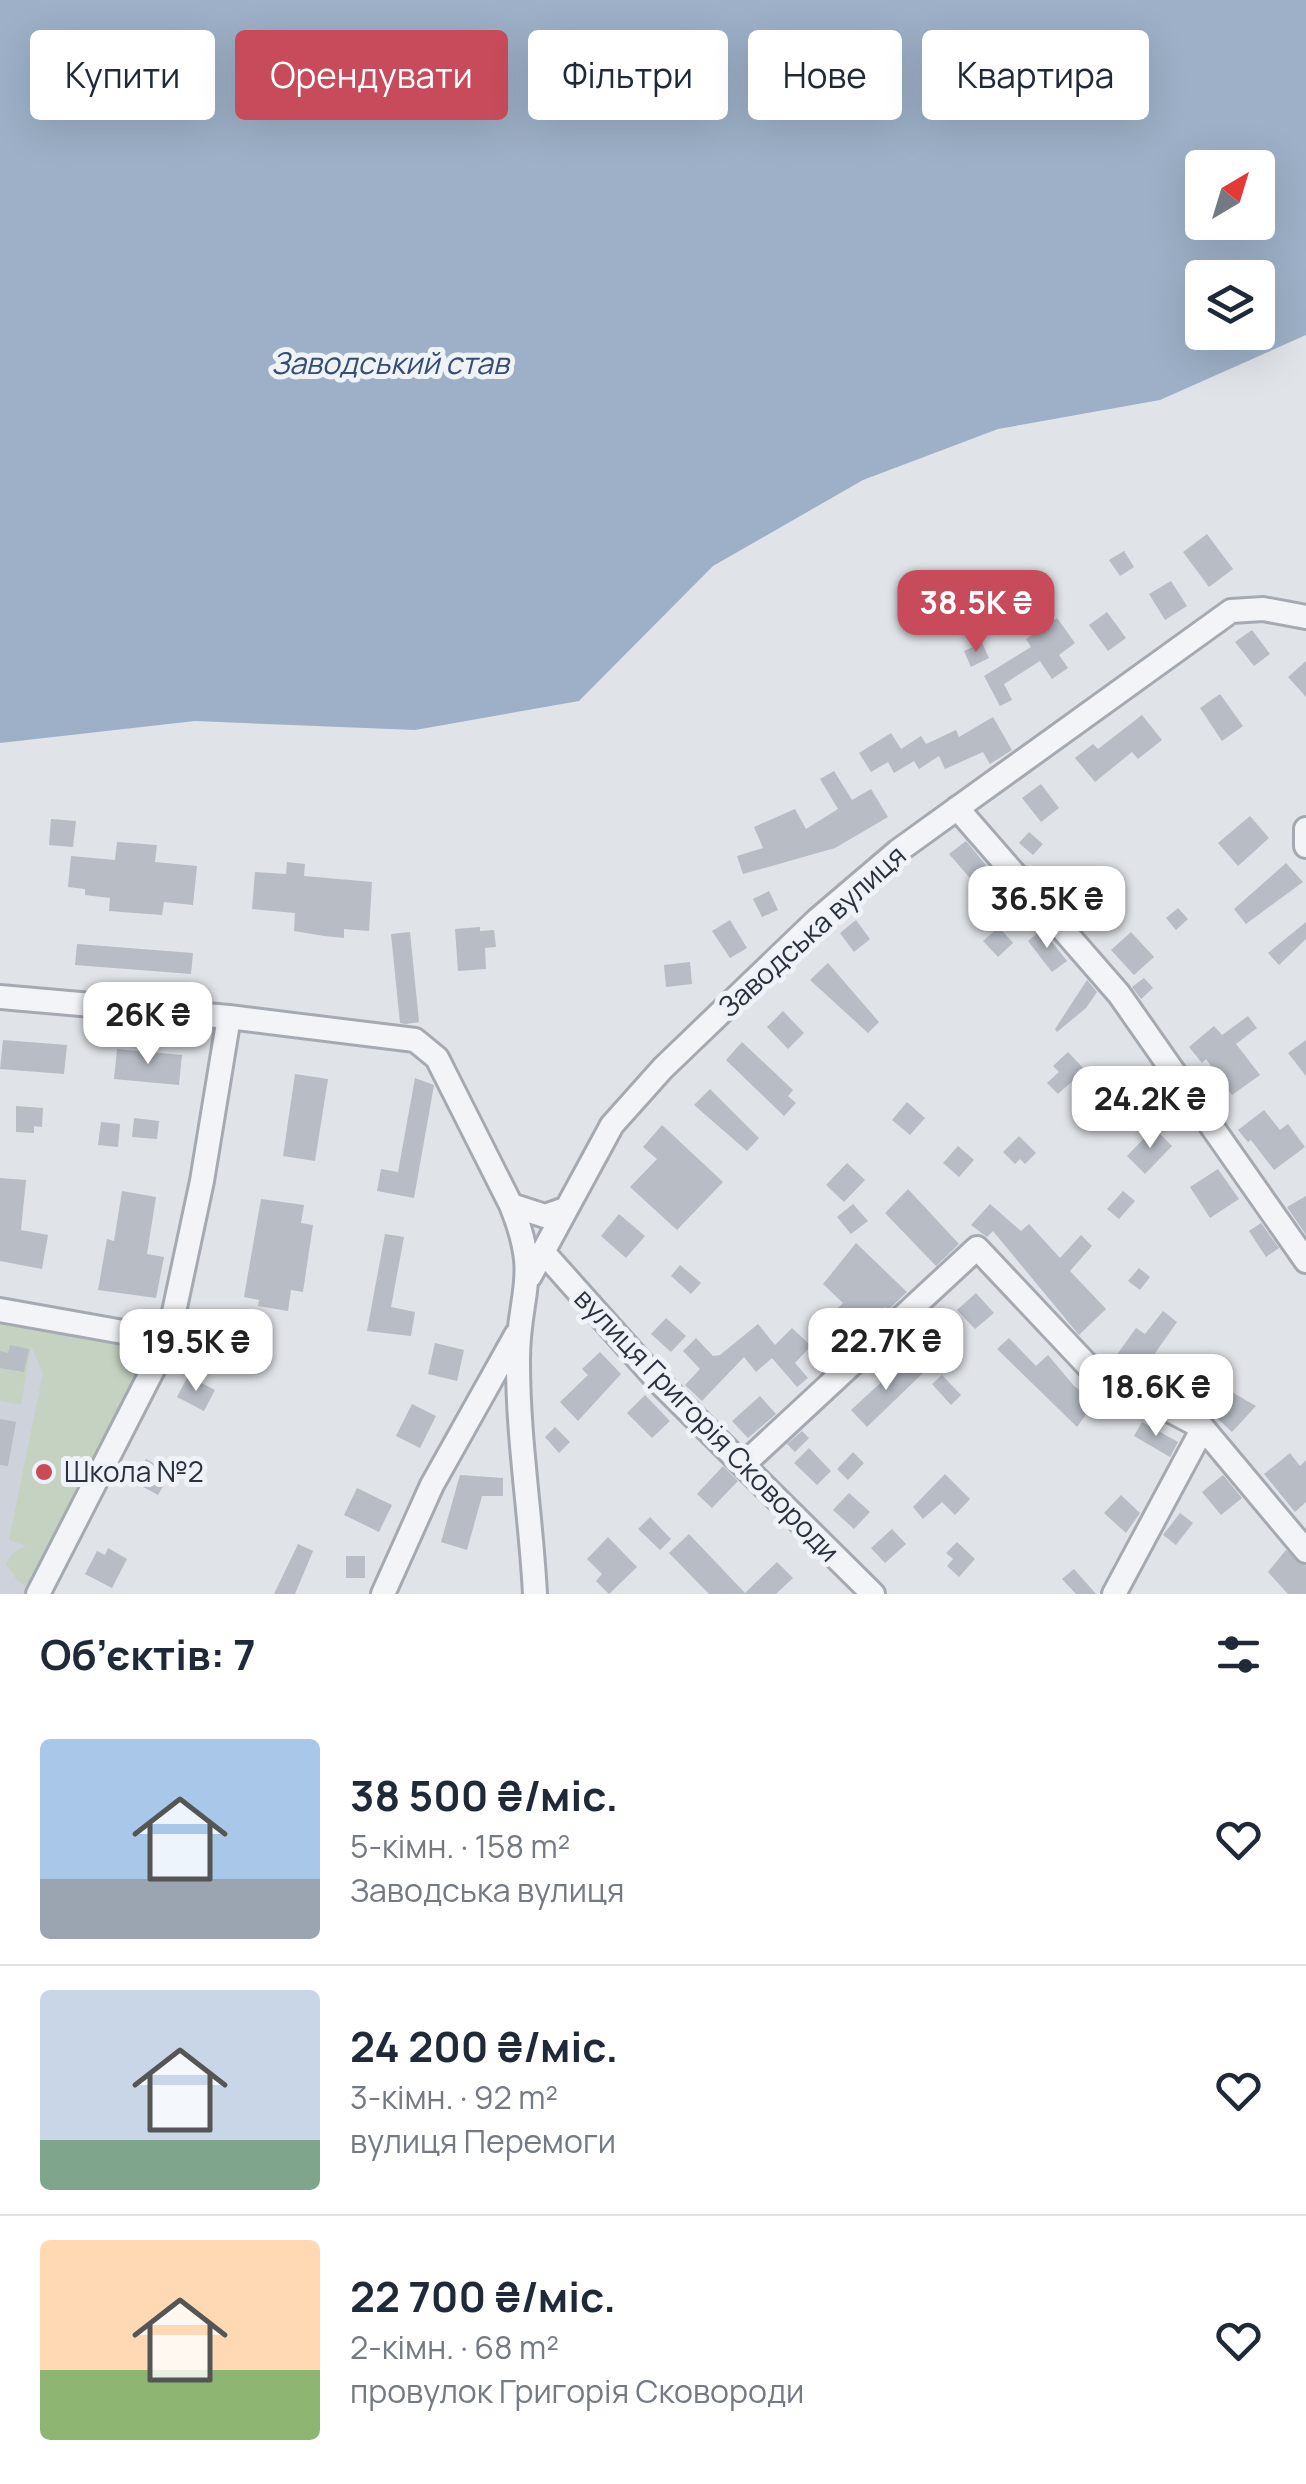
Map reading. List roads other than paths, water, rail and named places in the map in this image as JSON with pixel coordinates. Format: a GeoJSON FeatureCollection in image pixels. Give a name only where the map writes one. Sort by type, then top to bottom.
{"type":"FeatureCollection","features":[{"type":"Feature","properties":{"kind":"street","name":"Заводська вулиця"},"geometry":{"type":"LineString","coordinates":[[530,1276],[562,1210],[612,1125],[663,1068],[816,920],[956,808],[1231,611],[1263,609],[1306,618]]}},
{"type":"Feature","properties":{"kind":"street"},"geometry":{"type":"LineString","coordinates":[[956,808],[1119,994],[1306,1261]]}},
{"type":"Feature","properties":{"kind":"street"},"geometry":{"type":"LineString","coordinates":[[1306,829],[1306,846]]}},
{"type":"Feature","properties":{"kind":"street"},"geometry":{"type":"LineString","coordinates":[[0,997],[229,1017],[414,1040],[436,1058],[517,1208],[525,1240],[530,1276],[518,1360],[535,1594]]}},
{"type":"Feature","properties":{"kind":"street"},"geometry":{"type":"LineString","coordinates":[[38,1594],[168,1340],[202,1181],[229,1017]]}},
{"type":"Feature","properties":{"kind":"street"},"geometry":{"type":"LineString","coordinates":[[517,1208],[546,1216],[562,1210]]}},
{"type":"Feature","properties":{"kind":"street"},"geometry":{"type":"LineString","coordinates":[[744,1464],[976,1248],[1090,1368],[1203,1428],[1306,1550]]}},
{"type":"Feature","properties":{"kind":"street","name":"вулиця Григорія Сковороди"},"geometry":{"type":"LineString","coordinates":[[544,1253],[658,1381],[873,1594]]}},
{"type":"Feature","properties":{"kind":"street"},"geometry":{"type":"LineString","coordinates":[[383,1594],[432,1486],[515,1339],[526,1304]]}},
{"type":"Feature","properties":{"kind":"street"},"geometry":{"type":"LineString","coordinates":[[0,1310],[168,1340]]}},
{"type":"Feature","properties":{"kind":"street"},"geometry":{"type":"LineString","coordinates":[[1114,1594],[1203,1428]]}},
{"type":"Feature","properties":{"kind":"water","name":"Заводський став"},"geometry":{"type":"Polygon","coordinates":[[[0,0],[1306,0],[1306,335],[1275,349],[1275,260],[1185,260],[1185,350],[1272,350],[1160,400],[998,429],[863,480],[713,566],[579,701],[415,730],[195,721],[0,743],[0,0]]]}},
{"type":"Feature","properties":{"kind":"place","name":"Школа №2"},"geometry":{"type":"Point","coordinates":[44,1472]}}]}
